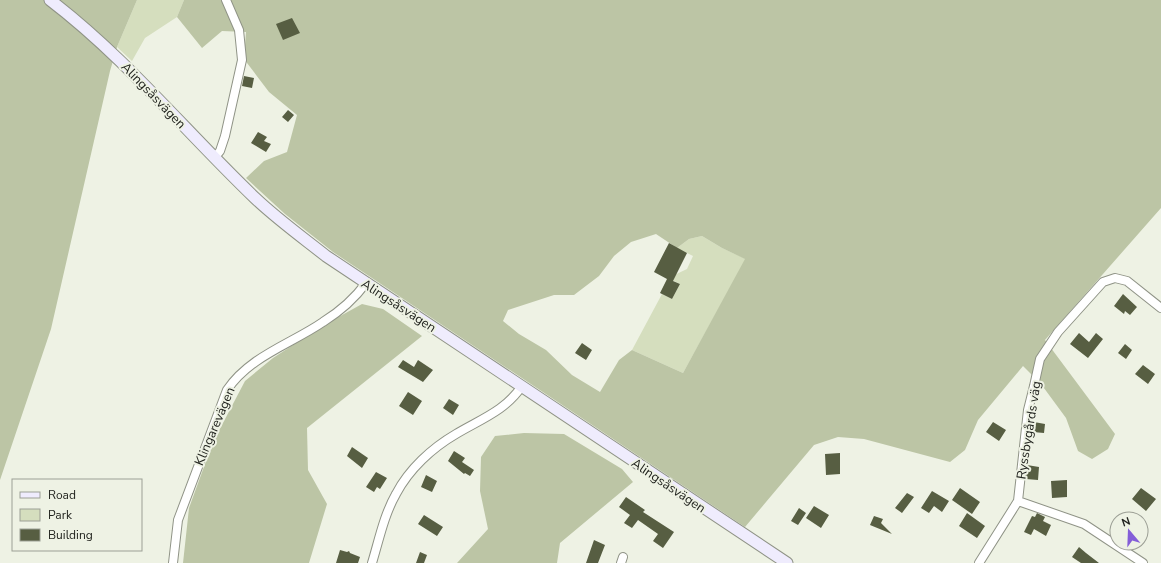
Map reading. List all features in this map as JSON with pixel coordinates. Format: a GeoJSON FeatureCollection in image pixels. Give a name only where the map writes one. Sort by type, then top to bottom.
{"type":"FeatureCollection","features":[{"type":"Feature","properties":{"kind":"main road","name":"Alingsåsvägen"},"geometry":{"type":"LineString","coordinates":[[50,0],[114,54],[272,214],[326,256],[787,563]]}},
{"type":"Feature","properties":{"kind":"street"},"geometry":{"type":"LineString","coordinates":[[216,156],[220,151],[224,140],[242,60],[239,30],[226,0]]}},
{"type":"Feature","properties":{"kind":"street","name":"Ryssbygårds väg"},"geometry":{"type":"LineString","coordinates":[[979,563],[1018,501],[1028,410],[1040,359],[1058,332],[1103,282],[1115,278],[1127,281],[1161,308]]}},
{"type":"Feature","properties":{"kind":"street","name":"Klingarevägen"},"geometry":{"type":"LineString","coordinates":[[173,563],[178,520],[227,390],[236,377],[259,358],[324,322],[352,299],[366,283]]}},
{"type":"Feature","properties":{"kind":"street"},"geometry":{"type":"LineString","coordinates":[[372,563],[396,493],[415,468],[445,441],[501,409],[522,386]]}},
{"type":"Feature","properties":{"kind":"street"},"geometry":{"type":"LineString","coordinates":[[1018,501],[1084,524],[1143,563]]}},
{"type":"Feature","properties":{"kind":"green space"},"geometry":{"type":"Polygon","coordinates":[[[0,0],[137,0],[117,47],[110,71],[51,329],[0,480],[0,0]]]}},
{"type":"Feature","properties":{"kind":"green space"},"geometry":{"type":"Polygon","coordinates":[[[137,0],[184,0],[177,17],[145,38],[132,61],[117,47],[137,0]]]}},
{"type":"Feature","properties":{"kind":"green space"},"geometry":{"type":"Polygon","coordinates":[[[184,0],[1161,0],[1161,208],[1045,340],[1115,434],[1108,449],[1092,459],[1078,451],[1066,418],[1041,384],[1023,366],[978,420],[965,450],[950,462],[864,439],[838,437],[814,445],[745,527],[333,252],[285,214],[246,178],[264,161],[287,152],[297,115],[269,92],[244,59],[246,32],[222,31],[202,48],[177,17],[184,0]],[[656,234],[631,242],[614,256],[599,276],[574,295],[554,295],[508,310],[503,321],[519,334],[546,350],[572,375],[600,392],[619,360],[632,350],[683,373],[745,259],[702,236],[689,239],[677,248],[656,234]]]}},
{"type":"Feature","properties":{"kind":"green space"},"geometry":{"type":"Polygon","coordinates":[[[702,236],[722,248],[746,259],[683,373],[632,350],[662,294],[672,299],[680,284],[668,278],[687,269],[693,256],[677,248],[689,239],[702,236]]]}},
{"type":"Feature","properties":{"kind":"green space"},"geometry":{"type":"Polygon","coordinates":[[[362,304],[383,309],[422,336],[307,428],[308,470],[327,504],[309,563],[183,563],[189,508],[213,442],[245,381],[273,358],[324,325],[362,304]]]}},
{"type":"Feature","properties":{"kind":"green space"},"geometry":{"type":"Polygon","coordinates":[[[524,433],[564,434],[622,469],[633,482],[560,543],[557,563],[457,563],[488,529],[480,491],[481,457],[495,436],[524,433]]]}},
{"type":"Feature","properties":{"kind":"building"},"geometry":{"type":"Polygon","coordinates":[[[292,18],[300,33],[283,40],[276,24],[292,18]]]}},
{"type":"Feature","properties":{"kind":"building"},"geometry":{"type":"Polygon","coordinates":[[[244,76],[254,78],[252,88],[242,86],[244,76]]]}},
{"type":"Feature","properties":{"kind":"building"},"geometry":{"type":"Polygon","coordinates":[[[288,110],[294,115],[288,122],[282,117],[288,110]]]}},
{"type":"Feature","properties":{"kind":"building"},"geometry":{"type":"Polygon","coordinates":[[[258,132],[267,137],[264,141],[271,144],[266,152],[251,143],[258,132]]]}},
{"type":"Feature","properties":{"kind":"building"},"geometry":{"type":"Polygon","coordinates":[[[669,243],[687,253],[673,281],[680,284],[672,299],[660,293],[667,279],[654,272],[669,243]]]}},
{"type":"Feature","properties":{"kind":"building"},"geometry":{"type":"Polygon","coordinates":[[[1123,294],[1137,307],[1130,315],[1125,311],[1124,314],[1114,306],[1123,294]]]}},
{"type":"Feature","properties":{"kind":"building"},"geometry":{"type":"Polygon","coordinates":[[[1079,333],[1089,342],[1096,333],[1103,339],[1088,358],[1070,344],[1079,333]]]}},
{"type":"Feature","properties":{"kind":"building"},"geometry":{"type":"Polygon","coordinates":[[[582,343],[592,350],[586,360],[575,353],[582,343]]]}},
{"type":"Feature","properties":{"kind":"building"},"geometry":{"type":"Polygon","coordinates":[[[1125,344],[1132,350],[1126,359],[1118,353],[1125,344]]]}},
{"type":"Feature","properties":{"kind":"building"},"geometry":{"type":"Polygon","coordinates":[[[403,360],[414,367],[418,360],[433,370],[423,382],[398,367],[403,360]]]}},
{"type":"Feature","properties":{"kind":"building"},"geometry":{"type":"Polygon","coordinates":[[[1143,365],[1155,374],[1148,384],[1135,374],[1143,365]]]}},
{"type":"Feature","properties":{"kind":"building"},"geometry":{"type":"Polygon","coordinates":[[[408,392],[422,401],[413,415],[399,406],[408,392]]]}},
{"type":"Feature","properties":{"kind":"building"},"geometry":{"type":"Polygon","coordinates":[[[449,399],[459,405],[453,415],[443,408],[449,399]]]}},
{"type":"Feature","properties":{"kind":"building"},"geometry":{"type":"Polygon","coordinates":[[[993,422],[1006,430],[999,441],[986,432],[993,422]]]}},
{"type":"Feature","properties":{"kind":"building"},"geometry":{"type":"Polygon","coordinates":[[[1034,422],[1045,424],[1044,433],[1033,432],[1034,422]]]}},
{"type":"Feature","properties":{"kind":"building"},"geometry":{"type":"Polygon","coordinates":[[[352,447],[368,458],[362,468],[347,456],[352,447]]]}},
{"type":"Feature","properties":{"kind":"building"},"geometry":{"type":"Polygon","coordinates":[[[454,451],[465,458],[462,462],[474,470],[470,476],[465,473],[464,474],[448,461],[454,451]]]}},
{"type":"Feature","properties":{"kind":"building"},"geometry":{"type":"Polygon","coordinates":[[[840,453],[840,474],[826,475],[825,454],[840,453]]]}},
{"type":"Feature","properties":{"kind":"building"},"geometry":{"type":"Polygon","coordinates":[[[1027,465],[1039,467],[1038,480],[1026,479],[1027,465]]]}},
{"type":"Feature","properties":{"kind":"building"},"geometry":{"type":"Polygon","coordinates":[[[376,472],[387,478],[380,489],[377,487],[374,492],[366,487],[376,472]]]}},
{"type":"Feature","properties":{"kind":"building"},"geometry":{"type":"Polygon","coordinates":[[[426,475],[437,481],[432,492],[421,487],[426,475]]]}},
{"type":"Feature","properties":{"kind":"building"},"geometry":{"type":"Polygon","coordinates":[[[1067,480],[1067,497],[1052,498],[1051,481],[1067,480]]]}},
{"type":"Feature","properties":{"kind":"building"},"geometry":{"type":"Polygon","coordinates":[[[960,488],[980,502],[972,514],[952,500],[960,488]]]}},
{"type":"Feature","properties":{"kind":"building"},"geometry":{"type":"Polygon","coordinates":[[[1141,488],[1156,499],[1146,511],[1132,499],[1141,488]]]}},
{"type":"Feature","properties":{"kind":"building"},"geometry":{"type":"Polygon","coordinates":[[[932,491],[949,501],[942,512],[934,506],[929,513],[921,508],[932,491]]]}},
{"type":"Feature","properties":{"kind":"building"},"geometry":{"type":"Polygon","coordinates":[[[907,493],[914,497],[902,513],[895,508],[907,493]]]}},
{"type":"Feature","properties":{"kind":"building"},"geometry":{"type":"Polygon","coordinates":[[[626,497],[645,510],[643,512],[674,532],[663,548],[653,541],[658,534],[638,520],[632,528],[624,523],[630,515],[619,507],[626,497]]]}},
{"type":"Feature","properties":{"kind":"building"},"geometry":{"type":"Polygon","coordinates":[[[814,506],[829,515],[821,528],[806,518],[814,506]]]}},
{"type":"Feature","properties":{"kind":"building"},"geometry":{"type":"Polygon","coordinates":[[[799,508],[806,513],[798,525],[791,521],[799,508]]]}},
{"type":"Feature","properties":{"kind":"building"},"geometry":{"type":"Polygon","coordinates":[[[967,513],[985,526],[977,538],[959,526],[967,513]]]}},
{"type":"Feature","properties":{"kind":"building"},"geometry":{"type":"Polygon","coordinates":[[[1037,513],[1045,517],[1043,521],[1051,525],[1046,536],[1034,529],[1031,535],[1024,532],[1032,516],[1035,517],[1037,513]]]}},
{"type":"Feature","properties":{"kind":"building"},"geometry":{"type":"Polygon","coordinates":[[[424,515],[443,527],[437,536],[418,524],[424,515]]]}},
{"type":"Feature","properties":{"kind":"building"},"geometry":{"type":"Polygon","coordinates":[[[874,516],[883,519],[881,523],[892,534],[870,525],[874,516]]]}},
{"type":"Feature","properties":{"kind":"building"},"geometry":{"type":"Polygon","coordinates":[[[594,540],[605,545],[598,563],[586,563],[594,540]]]}},
{"type":"Feature","properties":{"kind":"building"},"geometry":{"type":"Polygon","coordinates":[[[1079,547],[1099,563],[1081,563],[1072,557],[1079,547]]]}},
{"type":"Feature","properties":{"kind":"building"},"geometry":{"type":"Polygon","coordinates":[[[340,550],[347,552],[349,551],[350,553],[360,557],[358,563],[336,563],[340,550]]]}},
{"type":"Feature","properties":{"kind":"building"},"geometry":{"type":"Polygon","coordinates":[[[420,552],[427,555],[424,563],[416,563],[420,552]]]}}]}
